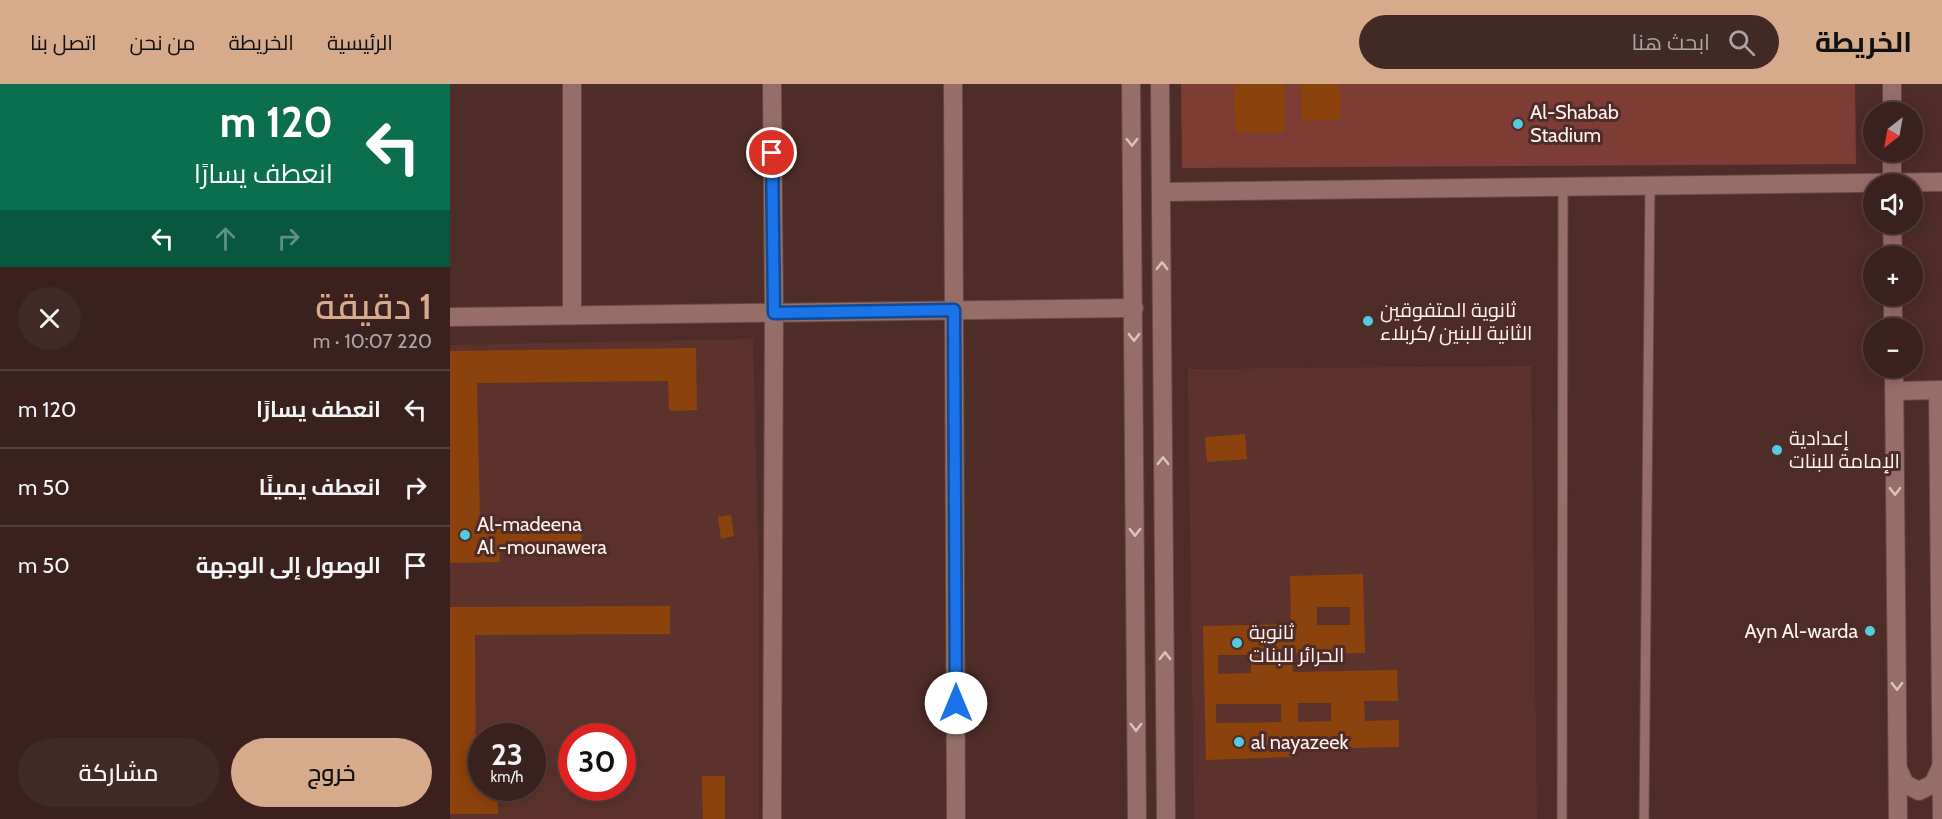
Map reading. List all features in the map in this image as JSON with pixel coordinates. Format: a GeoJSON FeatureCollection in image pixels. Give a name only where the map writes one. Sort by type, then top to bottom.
{"type":"FeatureCollection","features":[{"type":"Feature","properties":{"kind":"street"},"geometry":{"type":"LineString","coordinates":[[572,84],[572,315]]}},
{"type":"Feature","properties":{"kind":"street"},"geometry":{"type":"LineString","coordinates":[[772,84],[774,313],[772,819]]}},
{"type":"Feature","properties":{"kind":"street"},"geometry":{"type":"LineString","coordinates":[[952,84],[956,819]]}},
{"type":"Feature","properties":{"kind":"street"},"geometry":{"type":"LineString","coordinates":[[1131,84],[1137,819]]}},
{"type":"Feature","properties":{"kind":"street"},"geometry":{"type":"LineString","coordinates":[[1160,84],[1166,819]]}},
{"type":"Feature","properties":{"kind":"street"},"geometry":{"type":"LineString","coordinates":[[1892,84],[1892,102]]}},
{"type":"Feature","properties":{"kind":"street"},"geometry":{"type":"LineString","coordinates":[[1923,182],[1942,182]]}},
{"type":"Feature","properties":{"kind":"street"},"geometry":{"type":"LineString","coordinates":[[1162,192],[1863,183]]}},
{"type":"Feature","properties":{"kind":"street"},"geometry":{"type":"LineString","coordinates":[[450,317],[1134,308]]}},
{"type":"Feature","properties":{"kind":"street"},"geometry":{"type":"LineString","coordinates":[[1894,378],[1898,819]]}},
{"type":"Feature","properties":{"kind":"street"},"geometry":{"type":"LineString","coordinates":[[1894,390],[1940,390],[1942,819]]}},
{"type":"Feature","properties":{"kind":"street"},"geometry":{"type":"LineString","coordinates":[[1898,769],[1905,784],[1919,791],[1933,784],[1941,767]]}},
{"type":"Feature","properties":{"kind":"lane"},"geometry":{"type":"LineString","coordinates":[[1644,819],[1650,185]]}},
{"type":"Feature","properties":{"kind":"lane"},"geometry":{"type":"LineString","coordinates":[[1562,819],[1563,186]]}},
{"type":"Feature","properties":{"kind":"shaded area","name":"Al-Shabab Stadium"},"geometry":{"type":"Polygon","coordinates":[[[1181,84],[1855,84],[1856,164],[1182,168],[1181,84]]]}},
{"type":"Feature","properties":{"kind":"shaded area"},"geometry":{"type":"Polygon","coordinates":[[[753,339],[759,584],[759,819],[450,819],[450,345],[753,339]]]}},
{"type":"Feature","properties":{"kind":"shaded area"},"geometry":{"type":"Polygon","coordinates":[[[1531,366],[1537,819],[1194,819],[1188,369],[1531,366]]]}},
{"type":"Feature","properties":{"kind":"building"},"geometry":{"type":"Polygon","coordinates":[[[1234,84],[1284,84],[1285,132],[1235,133],[1234,84]]]}},
{"type":"Feature","properties":{"kind":"building"},"geometry":{"type":"Polygon","coordinates":[[[1301,84],[1340,84],[1341,120],[1302,121],[1301,84]]]}},
{"type":"Feature","properties":{"kind":"building"},"geometry":{"type":"Polygon","coordinates":[[[696,348],[697,410],[669,411],[668,381],[477,383],[480,522],[581,521],[582,548],[499,549],[500,562],[450,563],[450,351],[696,348]]]}},
{"type":"Feature","properties":{"kind":"building"},"geometry":{"type":"Polygon","coordinates":[[[1245,434],[1247,459],[1207,462],[1205,437],[1245,434]]]}},
{"type":"Feature","properties":{"kind":"building"},"geometry":{"type":"Polygon","coordinates":[[[731,515],[734,536],[721,539],[718,517],[731,515]]]}},
{"type":"Feature","properties":{"kind":"building"},"geometry":{"type":"Polygon","coordinates":[[[1363,574],[1365,653],[1292,654],[1293,672],[1397,670],[1398,701],[1364,701],[1365,721],[1399,720],[1399,747],[1294,749],[1295,757],[1206,760],[1203,626],[1291,624],[1290,576],[1363,574]],[[1317,607],[1317,625],[1350,625],[1350,607],[1317,607]],[[1218,655],[1218,674],[1251,673],[1251,655],[1218,655]],[[1298,703],[1298,722],[1331,721],[1331,703],[1298,703]],[[1216,704],[1216,723],[1281,722],[1281,704],[1216,704]]]}},
{"type":"Feature","properties":{"kind":"building"},"geometry":{"type":"Polygon","coordinates":[[[670,606],[670,634],[475,635],[476,723],[468,723],[468,801],[498,801],[498,814],[450,814],[450,607],[670,606]]]}},
{"type":"Feature","properties":{"kind":"building"},"geometry":{"type":"Polygon","coordinates":[[[702,776],[725,776],[725,819],[703,819],[702,776]]]}},
{"type":"Feature","properties":{"kind":"place","name":"Al-Shabab Stadium"},"geometry":{"type":"Point","coordinates":[1518,124]}},
{"type":"Feature","properties":{"kind":"place","name":"ثانوية المتفوقين الثانية للبنين /كربلاء"},"geometry":{"type":"Point","coordinates":[1368,321]}},
{"type":"Feature","properties":{"kind":"place","name":"إعدادية الإمامة للبنات"},"geometry":{"type":"Point","coordinates":[1777,450]}},
{"type":"Feature","properties":{"kind":"place","name":"Al-madeena Al -mounawera"},"geometry":{"type":"Point","coordinates":[465,535]}},
{"type":"Feature","properties":{"kind":"place","name":"Ayn Al-warda"},"geometry":{"type":"Point","coordinates":[1870,631]}},
{"type":"Feature","properties":{"kind":"place","name":"ثانوية الحرائر للبنات"},"geometry":{"type":"Point","coordinates":[1237,643]}},
{"type":"Feature","properties":{"kind":"place","name":"al nayazeek"},"geometry":{"type":"Point","coordinates":[1239,742]}},
{"type":"Feature","properties":{"kind":"route"},"geometry":{"type":"LineString","coordinates":[[772,153],[774,313],[954,310],[956,703]]}}]}
